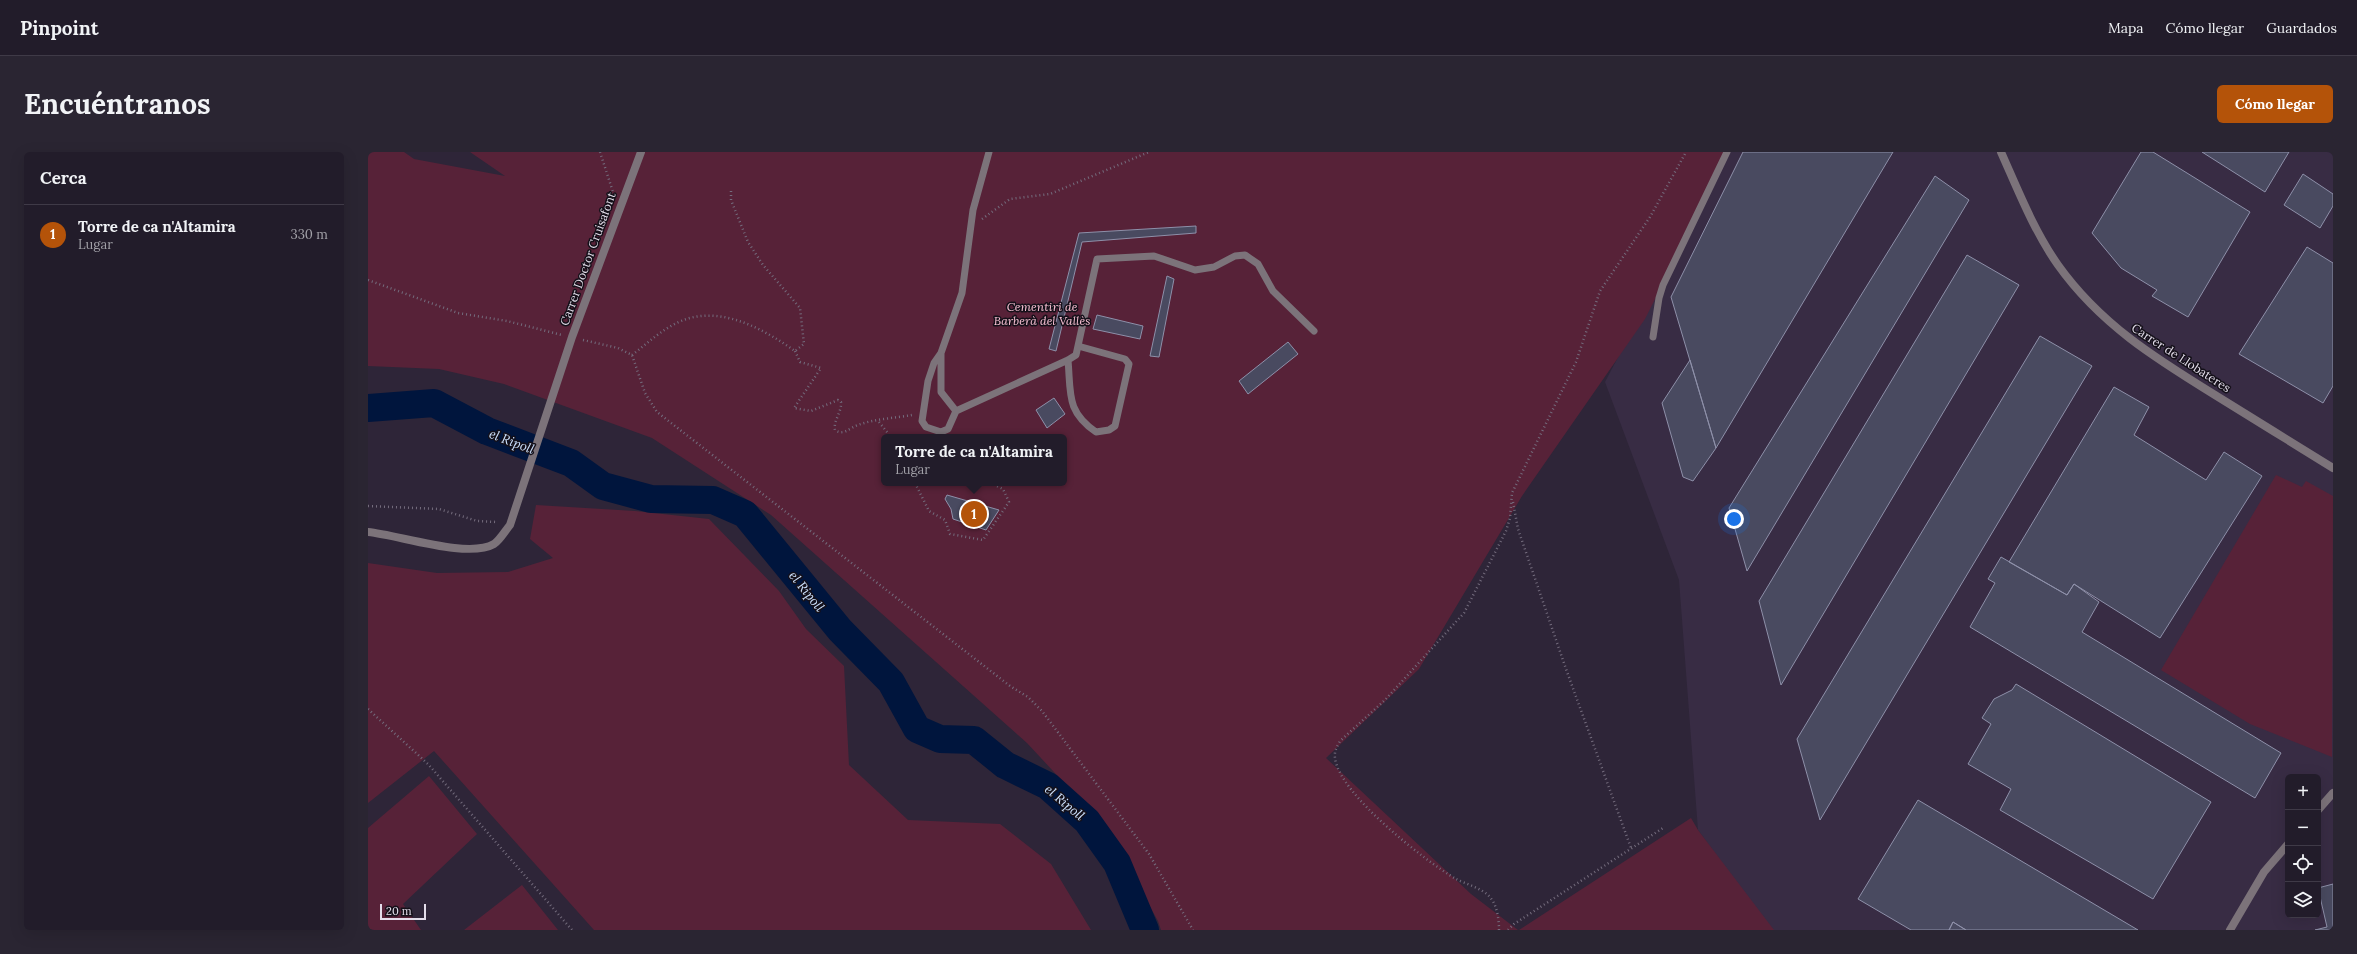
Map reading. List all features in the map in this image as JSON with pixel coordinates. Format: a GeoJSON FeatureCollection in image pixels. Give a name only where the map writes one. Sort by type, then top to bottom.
{"type":"FeatureCollection","features":[{"type":"Feature","properties":{"kind":"street","name":"Carrer Doctor Cruisafont"},"geometry":{"type":"LineString","coordinates":[[510,525],[561,376],[572,337],[641,152]]}},
{"type":"Feature","properties":{"kind":"street","name":"Carrer de Llobateres"},"geometry":{"type":"LineString","coordinates":[[2003,154],[2044,244],[2059,266],[2100,314],[2120,332],[2150,354],[2333,468]]}},
{"type":"Feature","properties":{"kind":"street"},"geometry":{"type":"LineString","coordinates":[[368,532],[464,550],[481,549],[495,543],[510,525]]}},
{"type":"Feature","properties":{"kind":"street"},"geometry":{"type":"LineString","coordinates":[[2321,807],[2333,793]]}},
{"type":"Feature","properties":{"kind":"street"},"geometry":{"type":"LineString","coordinates":[[2230,930],[2264,872],[2286,846]]}},
{"type":"Feature","properties":{"kind":"lane"},"geometry":{"type":"LineString","coordinates":[[990,152],[971,227],[962,293],[941,353],[934,363],[928,381],[921,414],[922,421],[926,427],[941,432],[948,429],[956,411],[1076,355],[1097,259],[1154,256],[1196,270],[1214,267],[1235,256],[1245,255],[1258,264],[1273,291],[1314,331]]}},
{"type":"Feature","properties":{"kind":"lane"},"geometry":{"type":"LineString","coordinates":[[1653,337],[1659,298],[1663,285],[1727,152]]}},
{"type":"Feature","properties":{"kind":"lane"},"geometry":{"type":"LineString","coordinates":[[1068,360],[1072,404],[1083,423],[1096,432],[1109,430],[1115,426],[1129,364],[1124,359],[1078,346]]}},
{"type":"Feature","properties":{"kind":"lane"},"geometry":{"type":"LineString","coordinates":[[941,353],[941,392],[956,411]]}},
{"type":"Feature","properties":{"kind":"path"},"geometry":{"type":"LineString","coordinates":[[600,152],[614,198]]}},
{"type":"Feature","properties":{"kind":"path"},"geometry":{"type":"LineString","coordinates":[[971,227],[1010,199],[1050,194],[1149,152]]}},
{"type":"Feature","properties":{"kind":"path"},"geometry":{"type":"LineString","coordinates":[[1499,930],[1497,909],[1489,896],[1456,879],[1396,835],[1355,794],[1342,778],[1335,759],[1335,749],[1340,741],[1416,668],[1464,613],[1506,530],[1510,518],[1512,493],[1576,362],[1600,290],[1650,217],[1686,152]]}},
{"type":"Feature","properties":{"kind":"path"},"geometry":{"type":"LineString","coordinates":[[731,189],[731,200],[748,242],[763,265],[800,308],[804,344],[795,351]]}},
{"type":"Feature","properties":{"kind":"path"},"geometry":{"type":"LineString","coordinates":[[368,280],[458,313],[507,320],[544,330]]}},
{"type":"Feature","properties":{"kind":"path"},"geometry":{"type":"LineString","coordinates":[[632,355],[671,326],[693,317],[720,315],[775,337],[795,351],[800,362],[822,368],[794,408],[811,411],[838,400],[841,402],[842,410],[834,426],[835,430],[839,433],[845,432],[858,425],[921,414]]}},
{"type":"Feature","properties":{"kind":"path"},"geometry":{"type":"LineString","coordinates":[[618,348],[632,355],[647,398],[657,412],[897,600],[1010,686],[1028,697],[1042,711],[1149,854],[1193,930]]}},
{"type":"Feature","properties":{"kind":"path"},"geometry":{"type":"LineString","coordinates":[[879,421],[890,434]]}},
{"type":"Feature","properties":{"kind":"path"},"geometry":{"type":"LineString","coordinates":[[917,486],[929,510],[946,520],[950,534],[983,540],[1009,502],[1003,490],[997,486]]}},
{"type":"Feature","properties":{"kind":"path"},"geometry":{"type":"LineString","coordinates":[[1512,493],[1518,529],[1566,669],[1632,848]]}},
{"type":"Feature","properties":{"kind":"path"},"geometry":{"type":"LineString","coordinates":[[368,506],[401,509],[439,509],[477,521],[488,523],[501,522],[510,525]]}},
{"type":"Feature","properties":{"kind":"path"},"geometry":{"type":"LineString","coordinates":[[368,709],[428,764],[572,930]]}},
{"type":"Feature","properties":{"kind":"path"},"geometry":{"type":"LineString","coordinates":[[1508,930],[1663,828]]}},
{"type":"Feature","properties":{"kind":"shaded area"},"geometry":{"type":"Polygon","coordinates":[[[1726,152],[2333,152],[2333,930],[1771,930],[1698,830],[1679,580],[1605,382],[1726,152]]]}},
{"type":"Feature","properties":{"kind":"green space","name":"Cementiri de Barberà del Vallès"},"geometry":{"type":"Polygon","coordinates":[[[368,152],[404,152],[414,159],[505,176],[470,152],[1729,152],[1645,319],[1522,496],[1419,669],[1326,758],[1471,894],[1518,930],[1161,930],[1158,921],[1106,828],[1027,743],[771,515],[652,438],[504,384],[439,369],[368,366],[368,152]]]}},
{"type":"Feature","properties":{"kind":"green space"},"geometry":{"type":"Polygon","coordinates":[[[2276,475],[2302,487],[2306,481],[2333,496],[2332,757],[2250,724],[2161,670],[2276,475]]]}},
{"type":"Feature","properties":{"kind":"green space"},"geometry":{"type":"Polygon","coordinates":[[[536,505],[635,511],[709,519],[779,591],[806,629],[844,666],[849,765],[908,820],[1000,824],[1051,864],[1091,930],[594,930],[434,751],[368,803],[368,563],[437,573],[508,572],[553,558],[530,539],[536,505]]]}},
{"type":"Feature","properties":{"kind":"green space"},"geometry":{"type":"Polygon","coordinates":[[[429,776],[477,834],[403,904],[421,930],[368,930],[368,828],[429,776]]]}},
{"type":"Feature","properties":{"kind":"green space"},"geometry":{"type":"Polygon","coordinates":[[[1691,818],[1698,830],[1774,930],[1519,930],[1691,818]]]}},
{"type":"Feature","properties":{"kind":"green space"},"geometry":{"type":"Polygon","coordinates":[[[522,885],[558,930],[464,930],[522,885]]]}},
{"type":"Feature","properties":{"kind":"building"},"geometry":{"type":"Polygon","coordinates":[[[1743,152],[1893,152],[1716,448],[1671,297],[1743,152]]]}},
{"type":"Feature","properties":{"kind":"building"},"geometry":{"type":"Polygon","coordinates":[[[2141,152],[2153,152],[2250,212],[2188,317],[2152,296],[2157,290],[2121,268],[2092,233],[2141,152]]]}},
{"type":"Feature","properties":{"kind":"building"},"geometry":{"type":"Polygon","coordinates":[[[2202,152],[2289,152],[2265,192],[2202,152]]]}},
{"type":"Feature","properties":{"kind":"building"},"geometry":{"type":"Polygon","coordinates":[[[2303,174],[2333,194],[2333,206],[2320,228],[2284,205],[2303,174]]]}},
{"type":"Feature","properties":{"kind":"building"},"geometry":{"type":"Polygon","coordinates":[[[1935,176],[1969,200],[1747,571],[1729,508],[1935,176]]]}},
{"type":"Feature","properties":{"kind":"building"},"geometry":{"type":"Polygon","coordinates":[[[1196,226],[1196,233],[1082,242],[1056,351],[1049,349],[1079,233],[1196,226]]]}},
{"type":"Feature","properties":{"kind":"building"},"geometry":{"type":"Polygon","coordinates":[[[2307,247],[2333,263],[2333,386],[2323,403],[2239,354],[2307,247]]]}},
{"type":"Feature","properties":{"kind":"building"},"geometry":{"type":"Polygon","coordinates":[[[1967,255],[2019,285],[1781,685],[1759,601],[1967,255]]]}},
{"type":"Feature","properties":{"kind":"building"},"geometry":{"type":"Polygon","coordinates":[[[1167,276],[1174,279],[1159,357],[1150,356],[1167,276]]]}},
{"type":"Feature","properties":{"kind":"building"},"geometry":{"type":"Polygon","coordinates":[[[1097,315],[1143,326],[1140,339],[1093,329],[1097,315]]]}},
{"type":"Feature","properties":{"kind":"building"},"geometry":{"type":"Polygon","coordinates":[[[2040,336],[2092,366],[1820,820],[1797,739],[2040,336]]]}},
{"type":"Feature","properties":{"kind":"building"},"geometry":{"type":"Polygon","coordinates":[[[1288,342],[1298,354],[1248,394],[1239,381],[1288,342]]]}},
{"type":"Feature","properties":{"kind":"building"},"geometry":{"type":"Polygon","coordinates":[[[1690,360],[1716,448],[1693,481],[1683,477],[1662,403],[1690,360]]]}},
{"type":"Feature","properties":{"kind":"building"},"geometry":{"type":"Polygon","coordinates":[[[2114,387],[2149,407],[2134,435],[2206,480],[2224,452],[2262,476],[2160,638],[2074,584],[2067,595],[2009,562],[2114,387]]]}},
{"type":"Feature","properties":{"kind":"building"},"geometry":{"type":"Polygon","coordinates":[[[1054,398],[1065,414],[1047,428],[1036,410],[1054,398]]]}},
{"type":"Feature","properties":{"kind":"building"},"geometry":{"type":"Polygon","coordinates":[[[947,495],[999,510],[986,530],[953,519],[951,509],[945,499],[947,495]]]}},
{"type":"Feature","properties":{"kind":"building"},"geometry":{"type":"Polygon","coordinates":[[[2001,557],[2067,595],[2074,584],[2099,602],[2082,632],[2281,753],[2255,798],[1970,627],[1995,583],[1988,579],[2001,557]]]}},
{"type":"Feature","properties":{"kind":"building"},"geometry":{"type":"Polygon","coordinates":[[[2016,684],[2211,802],[2153,899],[2000,810],[2011,789],[1968,764],[1991,724],[1982,718],[1994,699],[2012,690],[2016,684]]]}},
{"type":"Feature","properties":{"kind":"building"},"geometry":{"type":"Polygon","coordinates":[[[1918,800],[2138,930],[1966,930],[1953,922],[1949,930],[1911,930],[1858,899],[1918,800]]]}},
{"type":"Feature","properties":{"kind":"building"},"geometry":{"type":"Polygon","coordinates":[[[2333,884],[2333,930],[2315,930],[2327,927],[2321,901],[2321,887],[2333,884]]]}},
{"type":"Feature","properties":{"kind":"building"},"geometry":{"type":"Polygon","coordinates":[[[1953,922],[1966,930],[1949,930],[1953,922]]]}},
{"type":"Feature","properties":{"kind":"waterway","name":"el Ripoll"},"geometry":{"type":"LineString","coordinates":[[368,408],[434,403],[487,431],[571,463],[603,486],[651,499],[713,500],[745,514],[840,630],[891,682],[917,729],[940,739],[974,740],[1005,765],[1048,786],[1087,821],[1117,863],[1145,930]]}},
{"type":"Feature","properties":{"kind":"place","name":"Torre de ca n'Altamira"},"geometry":{"type":"Point","coordinates":[974,514]}}]}
